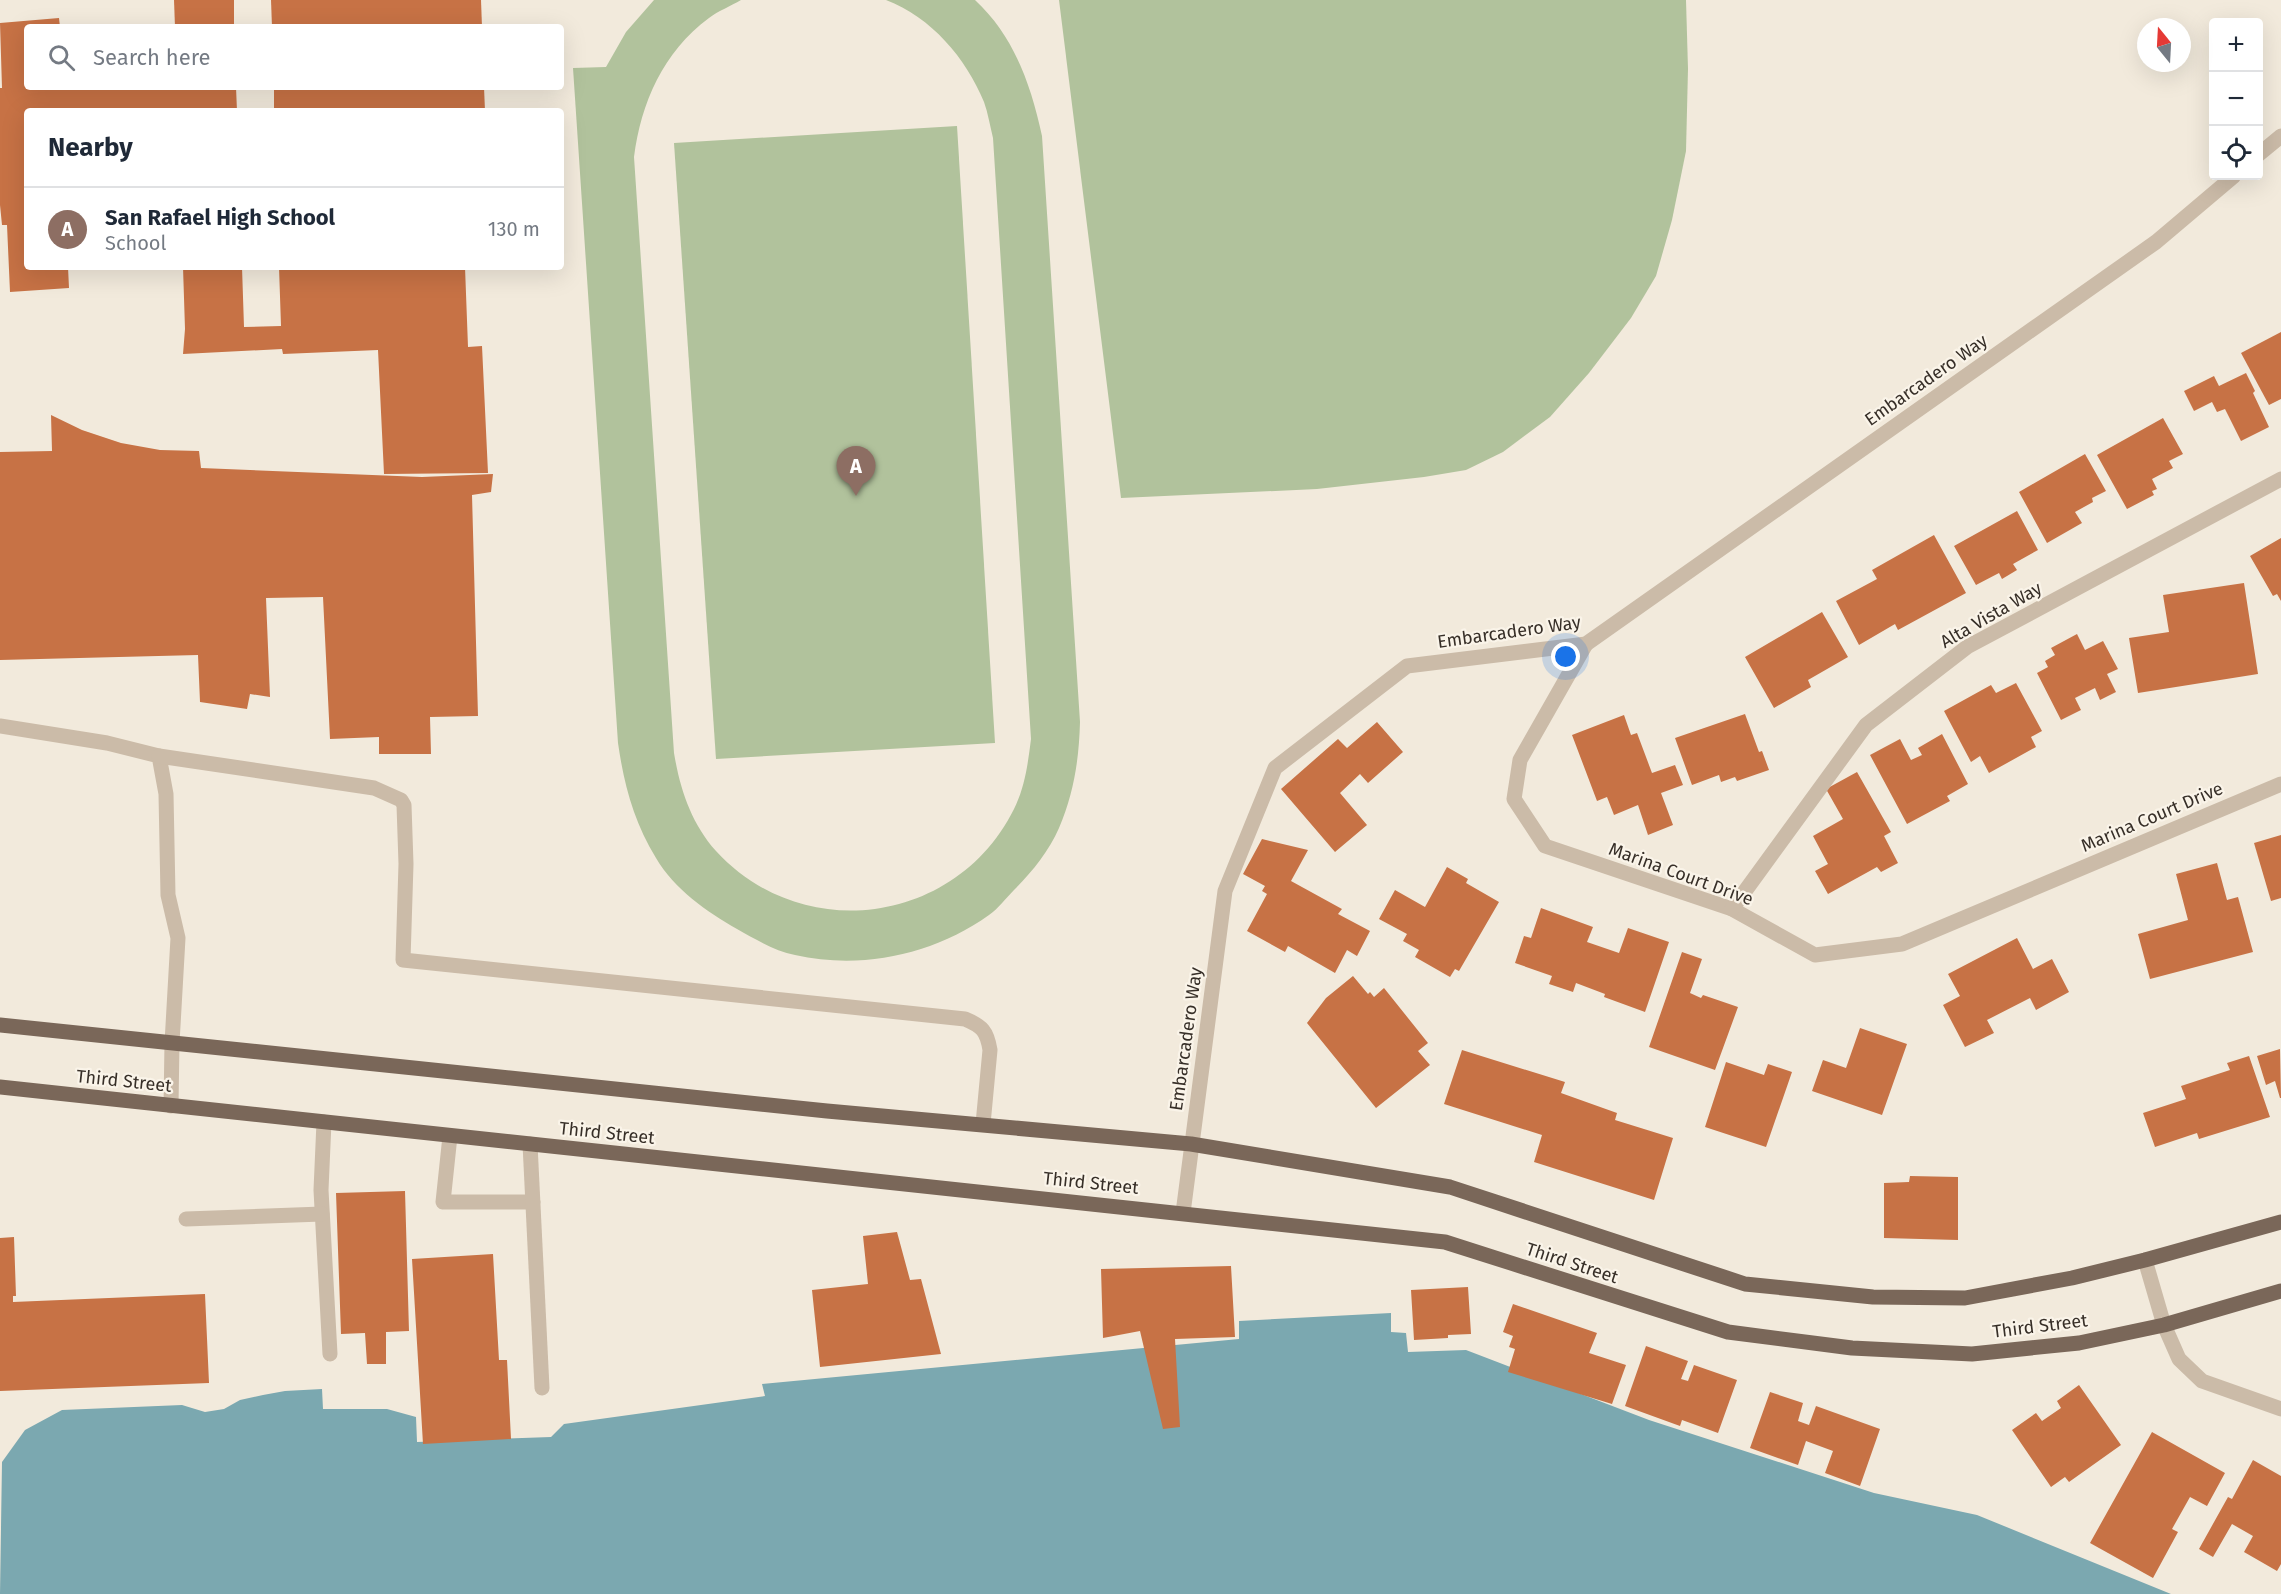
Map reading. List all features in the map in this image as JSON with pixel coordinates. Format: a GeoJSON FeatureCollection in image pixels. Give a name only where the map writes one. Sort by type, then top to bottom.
{"type":"FeatureCollection","features":[{"type":"Feature","properties":{"kind":"main road","name":"Third Street"},"geometry":{"type":"LineString","coordinates":[[0,1025],[827,1111],[1191,1144],[1450,1187],[1744,1284],[1873,1297],[1965,1298],[2072,1278],[2281,1222]]}},
{"type":"Feature","properties":{"kind":"main road","name":"Third Street"},"geometry":{"type":"LineString","coordinates":[[0,1087],[1445,1242],[1728,1332],[1852,1348],[1972,1354],[2079,1343],[2164,1325],[2281,1291]]}},
{"type":"Feature","properties":{"kind":"street"},"geometry":{"type":"LineString","coordinates":[[2263,152],[2281,136]]}},
{"type":"Feature","properties":{"kind":"street","name":"Embarcadero Way"},"geometry":{"type":"LineString","coordinates":[[1183,1213],[1225,891],[1275,768],[1407,666],[1586,644],[2156,242],[2229,180]]}},
{"type":"Feature","properties":{"kind":"street","name":"Alta Vista Way"},"geometry":{"type":"LineString","coordinates":[[1732,909],[1866,725],[1967,647],[2281,478]]}},
{"type":"Feature","properties":{"kind":"street","name":"Marina Court Drive"},"geometry":{"type":"LineString","coordinates":[[1586,644],[1520,760],[1514,799],[1545,846],[1732,909],[1815,955],[1902,944],[2281,784]]}},
{"type":"Feature","properties":{"kind":"street"},"geometry":{"type":"LineString","coordinates":[[0,726],[106,743],[159,756],[374,788],[401,800],[404,806],[406,864],[402,960],[965,1019],[980,1026],[988,1039],[990,1050],[983,1124]]}},
{"type":"Feature","properties":{"kind":"street"},"geometry":{"type":"LineString","coordinates":[[159,756],[166,794],[168,895],[178,939],[171,1106]]}},
{"type":"Feature","properties":{"kind":"street"},"geometry":{"type":"LineString","coordinates":[[324,1122],[321,1190],[330,1354]]}},
{"type":"Feature","properties":{"kind":"street"},"geometry":{"type":"LineString","coordinates":[[450,1136],[443,1202],[533,1202]]}},
{"type":"Feature","properties":{"kind":"street"},"geometry":{"type":"LineString","coordinates":[[530,1144],[542,1388]]}},
{"type":"Feature","properties":{"kind":"street"},"geometry":{"type":"LineString","coordinates":[[186,1219],[322,1214]]}},
{"type":"Feature","properties":{"kind":"street"},"geometry":{"type":"LineString","coordinates":[[2145,1260],[2164,1325],[2179,1359],[2202,1381],[2281,1409]]}},
{"type":"Feature","properties":{"kind":"green space"},"geometry":{"type":"Polygon","coordinates":[[[654,0],[741,0],[713,15],[693,32],[667,63],[657,80],[642,117],[634,157],[674,753],[688,805],[707,840],[716,851],[751,881],[791,901],[833,910],[876,909],[918,898],[956,877],[988,848],[1014,809],[1023,784],[1031,739],[993,138],[984,102],[957,55],[932,28],[918,17],[886,0],[975,0],[1000,29],[1019,62],[1042,136],[1080,722],[1077,763],[1068,802],[1050,845],[1034,869],[999,907],[967,929],[944,940],[896,956],[845,961],[788,953],[751,937],[703,907],[672,880],[656,858],[636,817],[623,774],[618,743],[573,68],[606,67],[626,32],[654,0]]]}},
{"type":"Feature","properties":{"kind":"green space"},"geometry":{"type":"Polygon","coordinates":[[[1059,0],[1686,0],[1688,69],[1686,151],[1672,220],[1656,276],[1631,318],[1589,373],[1550,417],[1503,452],[1466,470],[1317,489],[1121,498],[1059,0]]]}},
{"type":"Feature","properties":{"kind":"green space"},"geometry":{"type":"Polygon","coordinates":[[[957,126],[995,743],[716,759],[674,143],[957,126]]]}},
{"type":"Feature","properties":{"kind":"water"},"geometry":{"type":"Polygon","coordinates":[[[1391,1313],[1391,1332],[1406,1333],[1408,1352],[1466,1350],[1649,1420],[1874,1493],[1977,1515],[2171,1594],[0,1594],[2,1462],[25,1430],[62,1410],[182,1405],[205,1412],[224,1409],[240,1400],[263,1395],[322,1389],[323,1409],[387,1409],[416,1417],[417,1442],[551,1437],[564,1424],[765,1396],[762,1384],[1239,1339],[1239,1321],[1391,1313]]]}},
{"type":"Feature","properties":{"kind":"building"},"geometry":{"type":"Polygon","coordinates":[[[174,0],[234,0],[234,24],[175,24],[174,0]]]}},
{"type":"Feature","properties":{"kind":"building"},"geometry":{"type":"Polygon","coordinates":[[[271,0],[481,0],[482,24],[272,24],[271,0]]]}},
{"type":"Feature","properties":{"kind":"building"},"geometry":{"type":"Polygon","coordinates":[[[59,18],[60,24],[24,24],[24,90],[236,90],[237,108],[24,108],[24,270],[68,270],[69,288],[10,292],[7,225],[2,225],[0,205],[0,88],[2,88],[0,23],[59,18]]]}},
{"type":"Feature","properties":{"kind":"building"},"geometry":{"type":"Polygon","coordinates":[[[274,90],[484,90],[485,108],[274,108],[274,90]]]}},
{"type":"Feature","properties":{"kind":"building"},"geometry":{"type":"Polygon","coordinates":[[[183,270],[242,270],[244,327],[281,326],[279,270],[465,270],[468,347],[482,346],[488,473],[384,474],[378,350],[283,354],[282,349],[183,354],[185,329],[183,270]]]}},
{"type":"Feature","properties":{"kind":"building"},"geometry":{"type":"Polygon","coordinates":[[[2281,332],[2281,399],[2269,405],[2241,353],[2281,332]]]}},
{"type":"Feature","properties":{"kind":"building"},"geometry":{"type":"Polygon","coordinates":[[[2246,373],[2269,427],[2241,441],[2225,409],[2217,412],[2212,402],[2194,411],[2184,391],[2214,376],[2219,386],[2246,373]]]}},
{"type":"Feature","properties":{"kind":"building"},"geometry":{"type":"Polygon","coordinates":[[[51,415],[82,430],[121,443],[160,450],[199,451],[201,468],[422,477],[493,474],[491,492],[472,495],[478,716],[430,717],[431,754],[379,754],[379,737],[330,739],[323,597],[266,598],[270,697],[250,694],[247,709],[200,702],[198,655],[0,660],[0,452],[52,451],[51,415]]]}},
{"type":"Feature","properties":{"kind":"building"},"geometry":{"type":"Polygon","coordinates":[[[2163,418],[2183,454],[2169,461],[2173,468],[2152,479],[2157,489],[2152,491],[2154,495],[2127,509],[2097,455],[2163,418]]]}},
{"type":"Feature","properties":{"kind":"building"},"geometry":{"type":"Polygon","coordinates":[[[2085,454],[2106,491],[2092,498],[2093,502],[2075,512],[2082,523],[2047,543],[2019,492],[2085,454]]]}},
{"type":"Feature","properties":{"kind":"building"},"geometry":{"type":"Polygon","coordinates":[[[2017,511],[2038,550],[2013,564],[2017,570],[2002,579],[1999,573],[1976,585],[1954,546],[2017,511]]]}},
{"type":"Feature","properties":{"kind":"building"},"geometry":{"type":"Polygon","coordinates":[[[1934,535],[1966,593],[1898,630],[1895,624],[1859,645],[1836,601],[1877,579],[1872,570],[1934,535]]]}},
{"type":"Feature","properties":{"kind":"building"},"geometry":{"type":"Polygon","coordinates":[[[2281,538],[2281,601],[2277,594],[2273,596],[2250,556],[2281,538]]]}},
{"type":"Feature","properties":{"kind":"building"},"geometry":{"type":"Polygon","coordinates":[[[2244,583],[2258,674],[2138,693],[2129,638],[2169,632],[2163,595],[2244,583]]]}},
{"type":"Feature","properties":{"kind":"building"},"geometry":{"type":"Polygon","coordinates":[[[1822,612],[1848,657],[1808,680],[1811,687],[1774,708],[1745,657],[1822,612]]]}},
{"type":"Feature","properties":{"kind":"building"},"geometry":{"type":"Polygon","coordinates":[[[2077,634],[2085,650],[2103,641],[2118,669],[2107,674],[2116,692],[2100,700],[2095,688],[2075,698],[2081,710],[2061,720],[2037,673],[2048,667],[2045,661],[2055,655],[2051,648],[2077,634]]]}},
{"type":"Feature","properties":{"kind":"building"},"geometry":{"type":"Polygon","coordinates":[[[2016,683],[2042,731],[2031,737],[2036,747],[1989,773],[1980,756],[1971,762],[1944,711],[1991,685],[1996,693],[2016,683]]]}},
{"type":"Feature","properties":{"kind":"building"},"geometry":{"type":"Polygon","coordinates":[[[1745,714],[1759,752],[1762,751],[1769,770],[1737,781],[1735,777],[1721,782],[1719,775],[1692,785],[1675,738],[1745,714]]]}},
{"type":"Feature","properties":{"kind":"building"},"geometry":{"type":"Polygon","coordinates":[[[1624,715],[1631,735],[1637,733],[1652,773],[1675,765],[1683,785],[1661,793],[1673,825],[1648,835],[1638,805],[1614,815],[1607,797],[1597,801],[1572,735],[1624,715]]]}},
{"type":"Feature","properties":{"kind":"building"},"geometry":{"type":"Polygon","coordinates":[[[1377,722],[1403,752],[1368,783],[1360,774],[1340,793],[1367,825],[1335,852],[1281,789],[1338,739],[1347,748],[1377,722]]]}},
{"type":"Feature","properties":{"kind":"building"},"geometry":{"type":"Polygon","coordinates":[[[1942,734],[1968,784],[1947,796],[1950,801],[1907,824],[1870,755],[1900,739],[1911,760],[1922,755],[1918,748],[1942,734]]]}},
{"type":"Feature","properties":{"kind":"building"},"geometry":{"type":"Polygon","coordinates":[[[1857,772],[1891,832],[1884,836],[1898,863],[1881,872],[1877,867],[1828,894],[1815,871],[1828,864],[1813,836],[1843,819],[1826,789],[1857,772]]]}},
{"type":"Feature","properties":{"kind":"building"},"geometry":{"type":"Polygon","coordinates":[[[2281,835],[2281,898],[2271,901],[2254,843],[2281,835]]]}},
{"type":"Feature","properties":{"kind":"building"},"geometry":{"type":"Polygon","coordinates":[[[1262,839],[1308,850],[1291,881],[1342,909],[1338,914],[1370,931],[1357,956],[1347,950],[1335,973],[1288,946],[1285,952],[1247,931],[1267,894],[1262,891],[1265,886],[1243,874],[1262,839]]]}},
{"type":"Feature","properties":{"kind":"building"},"geometry":{"type":"Polygon","coordinates":[[[2217,863],[2227,900],[2238,897],[2253,952],[2150,979],[2138,934],[2188,920],[2176,874],[2217,863]]]}},
{"type":"Feature","properties":{"kind":"building"},"geometry":{"type":"Polygon","coordinates":[[[1447,867],[1468,879],[1466,883],[1499,902],[1459,971],[1455,969],[1450,977],[1415,957],[1419,950],[1403,941],[1407,934],[1379,919],[1395,890],[1425,907],[1447,867]]]}},
{"type":"Feature","properties":{"kind":"building"},"geometry":{"type":"Polygon","coordinates":[[[1541,908],[1593,927],[1587,942],[1619,953],[1628,928],[1669,942],[1645,1012],[1604,997],[1605,994],[1576,983],[1573,992],[1549,984],[1552,976],[1515,963],[1524,936],[1531,938],[1541,908]]]}},
{"type":"Feature","properties":{"kind":"building"},"geometry":{"type":"Polygon","coordinates":[[[2017,938],[2033,969],[2052,959],[2069,992],[2036,1010],[2030,998],[1987,1020],[1994,1033],[1965,1047],[1943,1005],[1960,996],[1948,974],[2017,938]]]}},
{"type":"Feature","properties":{"kind":"building"},"geometry":{"type":"Polygon","coordinates":[[[1682,952],[1702,959],[1690,993],[1738,1007],[1715,1070],[1649,1047],[1682,952]]]}},
{"type":"Feature","properties":{"kind":"building"},"geometry":{"type":"Polygon","coordinates":[[[1353,976],[1368,994],[1370,992],[1374,997],[1384,988],[1428,1043],[1418,1051],[1430,1065],[1376,1108],[1307,1023],[1326,998],[1353,976]]]}},
{"type":"Feature","properties":{"kind":"building"},"geometry":{"type":"Polygon","coordinates":[[[1860,1028],[1907,1044],[1882,1115],[1812,1091],[1823,1060],[1846,1068],[1860,1028]]]}},
{"type":"Feature","properties":{"kind":"building"},"geometry":{"type":"Polygon","coordinates":[[[2280,1049],[2281,1098],[2275,1081],[2266,1085],[2257,1056],[2280,1049]]]}},
{"type":"Feature","properties":{"kind":"building"},"geometry":{"type":"Polygon","coordinates":[[[1462,1050],[1565,1082],[1561,1093],[1617,1113],[1615,1120],[1673,1138],[1654,1200],[1534,1162],[1542,1135],[1444,1104],[1462,1050]]]}},
{"type":"Feature","properties":{"kind":"building"},"geometry":{"type":"Polygon","coordinates":[[[2249,1056],[2270,1117],[2199,1139],[2197,1133],[2155,1147],[2143,1113],[2186,1099],[2181,1086],[2230,1070],[2227,1063],[2249,1056]]]}},
{"type":"Feature","properties":{"kind":"building"},"geometry":{"type":"Polygon","coordinates":[[[1726,1062],[1764,1075],[1768,1064],[1792,1072],[1766,1147],[1705,1127],[1726,1062]]]}},
{"type":"Feature","properties":{"kind":"building"},"geometry":{"type":"Polygon","coordinates":[[[1910,1176],[1958,1177],[1958,1240],[1884,1238],[1884,1183],[1909,1182],[1910,1176]]]}},
{"type":"Feature","properties":{"kind":"building"},"geometry":{"type":"Polygon","coordinates":[[[405,1191],[409,1331],[386,1332],[386,1364],[367,1364],[365,1333],[341,1334],[336,1193],[405,1191]]]}},
{"type":"Feature","properties":{"kind":"building"},"geometry":{"type":"Polygon","coordinates":[[[897,1232],[910,1280],[921,1279],[941,1354],[820,1367],[812,1290],[868,1284],[863,1236],[897,1232]]]}},
{"type":"Feature","properties":{"kind":"building"},"geometry":{"type":"Polygon","coordinates":[[[14,1237],[16,1296],[13,1296],[13,1302],[205,1294],[209,1383],[0,1391],[0,1238],[14,1237]]]}},
{"type":"Feature","properties":{"kind":"building"},"geometry":{"type":"Polygon","coordinates":[[[493,1254],[499,1360],[507,1360],[511,1439],[423,1444],[412,1259],[493,1254]]]}},
{"type":"Feature","properties":{"kind":"building"},"geometry":{"type":"Polygon","coordinates":[[[1231,1266],[1235,1337],[1175,1339],[1180,1427],[1163,1429],[1140,1331],[1103,1338],[1101,1269],[1231,1266]]]}},
{"type":"Feature","properties":{"kind":"building"},"geometry":{"type":"Polygon","coordinates":[[[1468,1287],[1471,1334],[1414,1340],[1411,1290],[1468,1287]]]}},
{"type":"Feature","properties":{"kind":"building"},"geometry":{"type":"Polygon","coordinates":[[[1513,1304],[1597,1333],[1589,1353],[1626,1365],[1612,1404],[1508,1372],[1515,1349],[1509,1347],[1513,1336],[1503,1332],[1513,1304]]]}},
{"type":"Feature","properties":{"kind":"building"},"geometry":{"type":"Polygon","coordinates":[[[1646,1346],[1688,1361],[1681,1379],[1688,1381],[1694,1365],[1737,1380],[1718,1433],[1682,1420],[1680,1426],[1625,1406],[1646,1346]]]}},
{"type":"Feature","properties":{"kind":"building"},"geometry":{"type":"Polygon","coordinates":[[[2079,1385],[2121,1445],[2069,1482],[2065,1477],[2051,1487],[2012,1430],[2036,1413],[2042,1421],[2061,1408],[2057,1401],[2079,1385]]]}},
{"type":"Feature","properties":{"kind":"building"},"geometry":{"type":"Polygon","coordinates":[[[1770,1392],[1803,1403],[1798,1421],[1809,1425],[1816,1406],[1880,1429],[1860,1486],[1825,1473],[1833,1451],[1806,1441],[1798,1465],[1750,1448],[1770,1392]]]}},
{"type":"Feature","properties":{"kind":"building"},"geometry":{"type":"Polygon","coordinates":[[[2152,1432],[2225,1473],[2207,1506],[2190,1497],[2172,1529],[2178,1532],[2153,1578],[2090,1543],[2152,1432]]]}},
{"type":"Feature","properties":{"kind":"building"},"geometry":{"type":"Polygon","coordinates":[[[2253,1460],[2281,1476],[2281,1564],[2277,1571],[2244,1552],[2253,1536],[2232,1524],[2213,1557],[2199,1549],[2228,1497],[2232,1499],[2253,1460]]]}},
{"type":"Feature","properties":{"kind":"place","name":"San Rafael High School"},"geometry":{"type":"Point","coordinates":[856,496]}}]}
